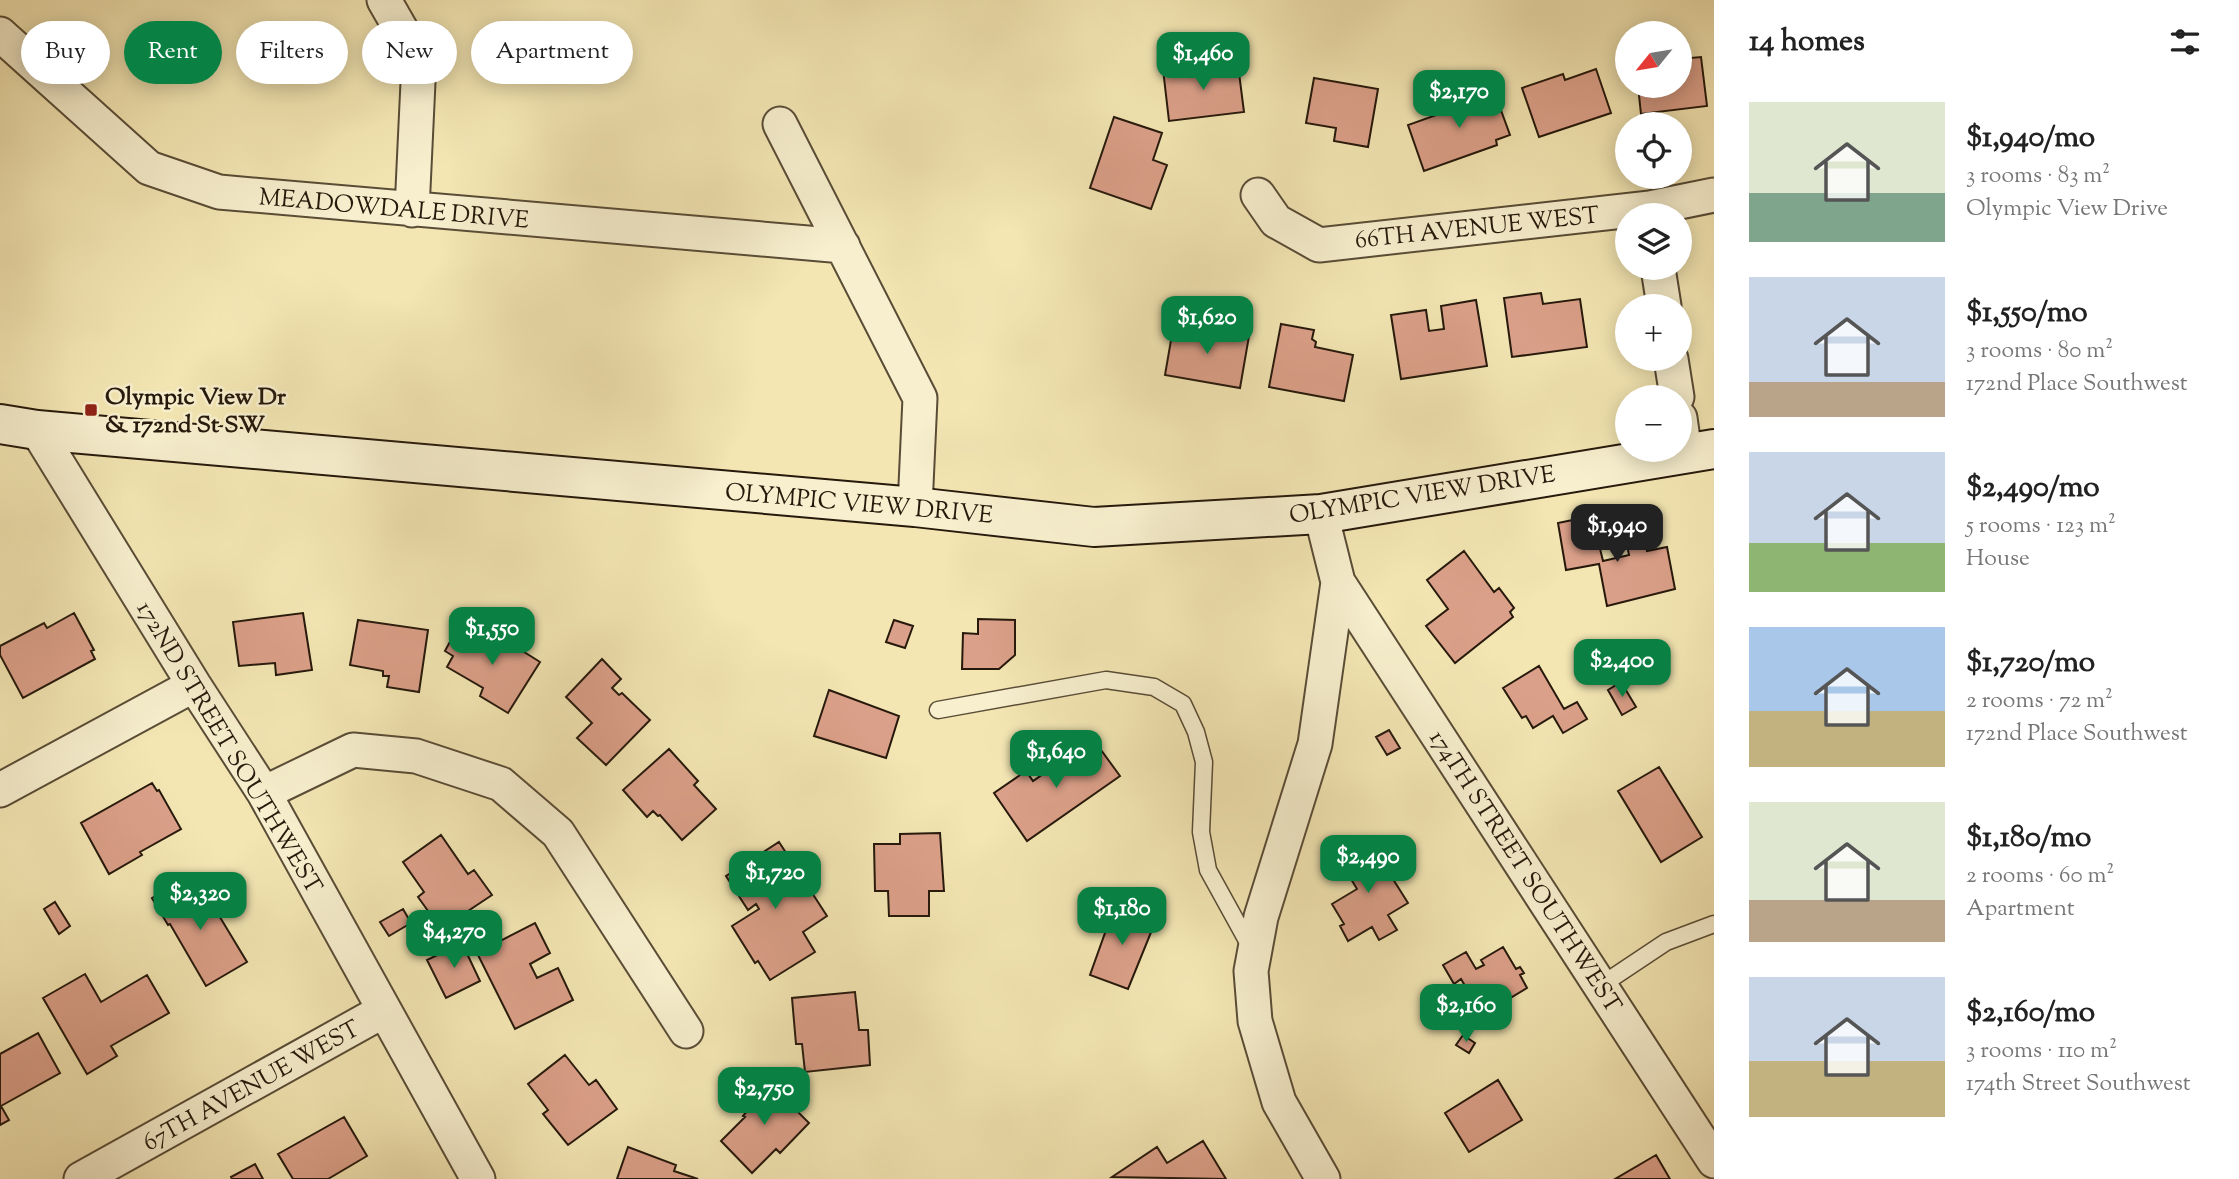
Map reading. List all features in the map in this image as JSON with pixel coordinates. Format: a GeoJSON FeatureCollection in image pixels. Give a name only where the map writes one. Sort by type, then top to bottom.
{"type":"FeatureCollection","features":[{"type":"Feature","properties":{"kind":"main road","name":"OLYMPIC VIEW DRIVE"},"geometry":{"type":"LineString","coordinates":[[0,424],[37,430],[915,507],[1094,527],[1321,514],[1693,440]]}},
{"type":"Feature","properties":{"kind":"street"},"geometry":{"type":"LineString","coordinates":[[384,0],[419,61],[412,211]]}},
{"type":"Feature","properties":{"kind":"street","name":"MEADOWDALE DRIVE"},"geometry":{"type":"LineString","coordinates":[[0,34],[149,168],[219,192],[412,211],[843,246]]}},
{"type":"Feature","properties":{"kind":"street"},"geometry":{"type":"LineString","coordinates":[[780,124],[920,398],[915,507]]}},
{"type":"Feature","properties":{"kind":"street","name":"66TH AVENUE WEST"},"geometry":{"type":"LineString","coordinates":[[1258,195],[1276,220],[1319,245],[1615,215]]}},
{"type":"Feature","properties":{"kind":"street","name":"66TH AVENUE WEST"},"geometry":{"type":"LineString","coordinates":[[1682,203],[1714,195]]}},
{"type":"Feature","properties":{"kind":"street","name":"172ND STREET SOUTHWEST"},"geometry":{"type":"LineString","coordinates":[[37,430],[264,793],[478,1179]]}},
{"type":"Feature","properties":{"kind":"street"},"geometry":{"type":"LineString","coordinates":[[1321,514],[1338,582],[1315,744],[1261,917],[1251,971],[1255,1021],[1279,1102],[1323,1179]]}},
{"type":"Feature","properties":{"kind":"street","name":"174TH STREET SOUTHWEST"},"geometry":{"type":"LineString","coordinates":[[1338,582],[1714,1161]]}},
{"type":"Feature","properties":{"kind":"street"},"geometry":{"type":"LineString","coordinates":[[0,789],[194,685]]}},
{"type":"Feature","properties":{"kind":"street"},"geometry":{"type":"LineString","coordinates":[[264,793],[353,750],[416,756],[501,784],[558,832],[686,1031]]}},
{"type":"Feature","properties":{"kind":"street","name":"67TH AVENUE WEST"},"geometry":{"type":"LineString","coordinates":[[81,1179],[383,1011]]}},
{"type":"Feature","properties":{"kind":"lane"},"geometry":{"type":"LineString","coordinates":[[938,710],[1106,680],[1154,687],[1183,705],[1196,732],[1204,762],[1201,832],[1209,870],[1254,953]]}},
{"type":"Feature","properties":{"kind":"lane"},"geometry":{"type":"LineString","coordinates":[[1600,986],[1666,942],[1714,924]]}},
{"type":"Feature","properties":{"kind":"building"},"geometry":{"type":"Polygon","coordinates":[[[1701,57],[1707,106],[1641,112],[1639,98],[1692,98],[1692,58],[1701,57]]]}},
{"type":"Feature","properties":{"kind":"building"},"geometry":{"type":"Polygon","coordinates":[[[1206,64],[1207,69],[1238,65],[1244,112],[1169,121],[1163,69],[1206,64]]]}},
{"type":"Feature","properties":{"kind":"building"},"geometry":{"type":"Polygon","coordinates":[[[1596,69],[1611,113],[1539,137],[1522,88],[1563,74],[1565,80],[1596,69]]]}},
{"type":"Feature","properties":{"kind":"building"},"geometry":{"type":"Polygon","coordinates":[[[1314,78],[1378,89],[1368,147],[1334,141],[1336,128],[1306,123],[1314,78]]]}},
{"type":"Feature","properties":{"kind":"building"},"geometry":{"type":"Polygon","coordinates":[[[1479,91],[1482,99],[1495,94],[1510,135],[1496,140],[1497,145],[1424,171],[1408,125],[1442,113],[1439,105],[1479,91]]]}},
{"type":"Feature","properties":{"kind":"building"},"geometry":{"type":"Polygon","coordinates":[[[1114,117],[1162,133],[1153,160],[1167,165],[1151,209],[1090,188],[1114,117]]]}},
{"type":"Feature","properties":{"kind":"building"},"geometry":{"type":"Polygon","coordinates":[[[1541,293],[1543,304],[1580,299],[1587,347],[1512,357],[1504,298],[1541,293]]]}},
{"type":"Feature","properties":{"kind":"building"},"geometry":{"type":"Polygon","coordinates":[[[1476,300],[1487,366],[1401,379],[1391,315],[1426,310],[1429,331],[1444,329],[1441,306],[1476,300]]]}},
{"type":"Feature","properties":{"kind":"building"},"geometry":{"type":"Polygon","coordinates":[[[1174,323],[1249,336],[1240,388],[1165,375],[1174,323]]]}},
{"type":"Feature","properties":{"kind":"building"},"geometry":{"type":"Polygon","coordinates":[[[1281,324],[1314,330],[1312,339],[1316,342],[1315,347],[1353,355],[1344,401],[1269,387],[1281,324]]]}},
{"type":"Feature","properties":{"kind":"building"},"geometry":{"type":"Polygon","coordinates":[[[1592,516],[1603,561],[1629,555],[1627,545],[1645,541],[1647,551],[1667,547],[1675,589],[1607,606],[1599,564],[1566,570],[1558,523],[1592,516]]]}},
{"type":"Feature","properties":{"kind":"building"},"geometry":{"type":"Polygon","coordinates":[[[1464,551],[1494,592],[1499,588],[1514,608],[1510,612],[1513,617],[1455,663],[1426,626],[1448,609],[1427,580],[1464,551]]]}},
{"type":"Feature","properties":{"kind":"building"},"geometry":{"type":"Polygon","coordinates":[[[74,613],[94,650],[91,651],[95,659],[23,698],[0,655],[0,646],[44,623],[47,628],[74,613]]]}},
{"type":"Feature","properties":{"kind":"building"},"geometry":{"type":"Polygon","coordinates":[[[303,613],[312,670],[276,675],[275,663],[239,666],[233,622],[303,613]]]}},
{"type":"Feature","properties":{"kind":"building"},"geometry":{"type":"Polygon","coordinates":[[[978,619],[1015,620],[1015,655],[999,669],[962,669],[963,633],[978,634],[978,619]]]}},
{"type":"Feature","properties":{"kind":"building"},"geometry":{"type":"Polygon","coordinates":[[[358,620],[428,630],[419,692],[387,687],[389,676],[383,676],[383,671],[350,665],[358,620]]]}},
{"type":"Feature","properties":{"kind":"building"},"geometry":{"type":"Polygon","coordinates":[[[894,620],[913,626],[905,648],[886,642],[894,620]]]}},
{"type":"Feature","properties":{"kind":"building"},"geometry":{"type":"Polygon","coordinates":[[[471,627],[502,645],[505,640],[540,662],[508,713],[480,696],[483,688],[447,667],[453,656],[445,651],[453,636],[462,641],[471,627]]]}},
{"type":"Feature","properties":{"kind":"building"},"geometry":{"type":"Polygon","coordinates":[[[602,659],[621,679],[612,688],[619,695],[622,693],[650,720],[606,765],[577,738],[592,723],[566,697],[602,659]]]}},
{"type":"Feature","properties":{"kind":"building"},"geometry":{"type":"Polygon","coordinates":[[[1539,666],[1564,709],[1577,702],[1587,719],[1563,733],[1553,716],[1533,728],[1526,716],[1522,718],[1503,688],[1539,666]]]}},
{"type":"Feature","properties":{"kind":"building"},"geometry":{"type":"Polygon","coordinates":[[[1621,682],[1636,707],[1622,715],[1608,690],[1621,682]]]}},
{"type":"Feature","properties":{"kind":"building"},"geometry":{"type":"Polygon","coordinates":[[[829,690],[899,716],[886,758],[814,736],[829,690]]]}},
{"type":"Feature","properties":{"kind":"building"},"geometry":{"type":"Polygon","coordinates":[[[1389,730],[1400,748],[1387,755],[1376,737],[1389,730]]]}},
{"type":"Feature","properties":{"kind":"building"},"geometry":{"type":"Polygon","coordinates":[[[1093,739],[1120,776],[1027,841],[994,793],[1026,771],[1033,781],[1093,739]]]}},
{"type":"Feature","properties":{"kind":"building"},"geometry":{"type":"Polygon","coordinates":[[[669,749],[698,781],[694,785],[716,809],[682,840],[660,815],[653,811],[647,817],[623,790],[669,749]]]}},
{"type":"Feature","properties":{"kind":"building"},"geometry":{"type":"Polygon","coordinates":[[[1659,767],[1702,837],[1661,862],[1618,791],[1659,767]]]}},
{"type":"Feature","properties":{"kind":"building"},"geometry":{"type":"Polygon","coordinates":[[[152,783],[157,791],[159,790],[181,829],[140,852],[142,855],[109,874],[81,823],[152,783]]]}},
{"type":"Feature","properties":{"kind":"building"},"geometry":{"type":"Polygon","coordinates":[[[940,833],[944,891],[929,891],[929,916],[889,916],[888,891],[875,891],[874,844],[900,844],[900,834],[940,833]]]}},
{"type":"Feature","properties":{"kind":"building"},"geometry":{"type":"Polygon","coordinates":[[[441,835],[468,874],[474,870],[492,895],[441,929],[418,897],[424,892],[403,862],[441,835]]]}},
{"type":"Feature","properties":{"kind":"building"},"geometry":{"type":"Polygon","coordinates":[[[1369,841],[1408,903],[1388,915],[1397,930],[1379,940],[1372,927],[1348,941],[1340,926],[1344,924],[1332,904],[1357,889],[1339,859],[1369,841]]]}},
{"type":"Feature","properties":{"kind":"building"},"geometry":{"type":"Polygon","coordinates":[[[779,842],[827,916],[803,932],[815,952],[770,980],[758,961],[755,963],[732,926],[759,909],[756,904],[748,910],[726,876],[779,842]]]}},
{"type":"Feature","properties":{"kind":"building"},"geometry":{"type":"Polygon","coordinates":[[[185,879],[200,904],[209,899],[247,962],[206,986],[152,898],[185,879]]]}},
{"type":"Feature","properties":{"kind":"building"},"geometry":{"type":"Polygon","coordinates":[[[55,902],[70,926],[59,934],[44,909],[55,902]]]}},
{"type":"Feature","properties":{"kind":"building"},"geometry":{"type":"Polygon","coordinates":[[[1115,905],[1156,920],[1128,989],[1090,975],[1115,905]]]}},
{"type":"Feature","properties":{"kind":"building"},"geometry":{"type":"Polygon","coordinates":[[[403,909],[411,923],[389,936],[380,922],[403,909]]]}},
{"type":"Feature","properties":{"kind":"building"},"geometry":{"type":"Polygon","coordinates":[[[480,923],[490,940],[475,948],[466,930],[480,923]]]}},
{"type":"Feature","properties":{"kind":"building"},"geometry":{"type":"Polygon","coordinates":[[[535,923],[550,953],[530,964],[537,978],[558,968],[573,1000],[515,1029],[477,953],[535,923]]]}},
{"type":"Feature","properties":{"kind":"building"},"geometry":{"type":"Polygon","coordinates":[[[462,943],[480,981],[446,998],[427,960],[462,943]]]}},
{"type":"Feature","properties":{"kind":"building"},"geometry":{"type":"Polygon","coordinates":[[[1503,947],[1516,969],[1520,967],[1524,973],[1520,975],[1527,988],[1482,1015],[1461,979],[1454,984],[1443,965],[1466,952],[1476,969],[1484,965],[1481,960],[1503,947]]]}},
{"type":"Feature","properties":{"kind":"building"},"geometry":{"type":"Polygon","coordinates":[[[85,974],[101,1002],[147,975],[169,1013],[111,1046],[117,1056],[87,1074],[43,998],[85,974]]]}},
{"type":"Feature","properties":{"kind":"building"},"geometry":{"type":"Polygon","coordinates":[[[855,992],[859,1030],[868,1030],[870,1065],[805,1072],[802,1044],[796,1044],[792,998],[855,992]]]}},
{"type":"Feature","properties":{"kind":"building"},"geometry":{"type":"Polygon","coordinates":[[[38,1033],[60,1073],[1,1106],[9,1120],[0,1125],[0,1054],[38,1033]]]}},
{"type":"Feature","properties":{"kind":"building"},"geometry":{"type":"Polygon","coordinates":[[[1463,1035],[1475,1043],[1469,1053],[1456,1045],[1463,1035]]]}},
{"type":"Feature","properties":{"kind":"building"},"geometry":{"type":"Polygon","coordinates":[[[565,1055],[589,1085],[596,1080],[617,1109],[568,1145],[543,1114],[548,1110],[528,1084],[565,1055]]]}},
{"type":"Feature","properties":{"kind":"building"},"geometry":{"type":"Polygon","coordinates":[[[766,1080],[809,1123],[780,1153],[776,1149],[752,1173],[721,1141],[745,1117],[743,1116],[748,1110],[742,1104],[766,1080]]]}},
{"type":"Feature","properties":{"kind":"building"},"geometry":{"type":"Polygon","coordinates":[[[1498,1080],[1522,1120],[1469,1152],[1445,1113],[1498,1080]]]}},
{"type":"Feature","properties":{"kind":"building"},"geometry":{"type":"Polygon","coordinates":[[[344,1117],[367,1156],[328,1179],[293,1179],[278,1154],[344,1117]]]}},
{"type":"Feature","properties":{"kind":"building"},"geometry":{"type":"Polygon","coordinates":[[[1203,1141],[1226,1179],[1112,1177],[1157,1147],[1167,1163],[1203,1141]]]}},
{"type":"Feature","properties":{"kind":"building"},"geometry":{"type":"Polygon","coordinates":[[[628,1147],[676,1165],[674,1171],[698,1179],[617,1179],[628,1147]]]}},
{"type":"Feature","properties":{"kind":"building"},"geometry":{"type":"Polygon","coordinates":[[[1656,1155],[1670,1179],[1615,1179],[1656,1155]]]}},
{"type":"Feature","properties":{"kind":"building"},"geometry":{"type":"Polygon","coordinates":[[[255,1164],[263,1179],[232,1179],[231,1177],[255,1164]]]}},
{"type":"Feature","properties":{"kind":"place","name":"Olympic View Dr & 172nd St SW"},"geometry":{"type":"Point","coordinates":[91,410]}}]}
